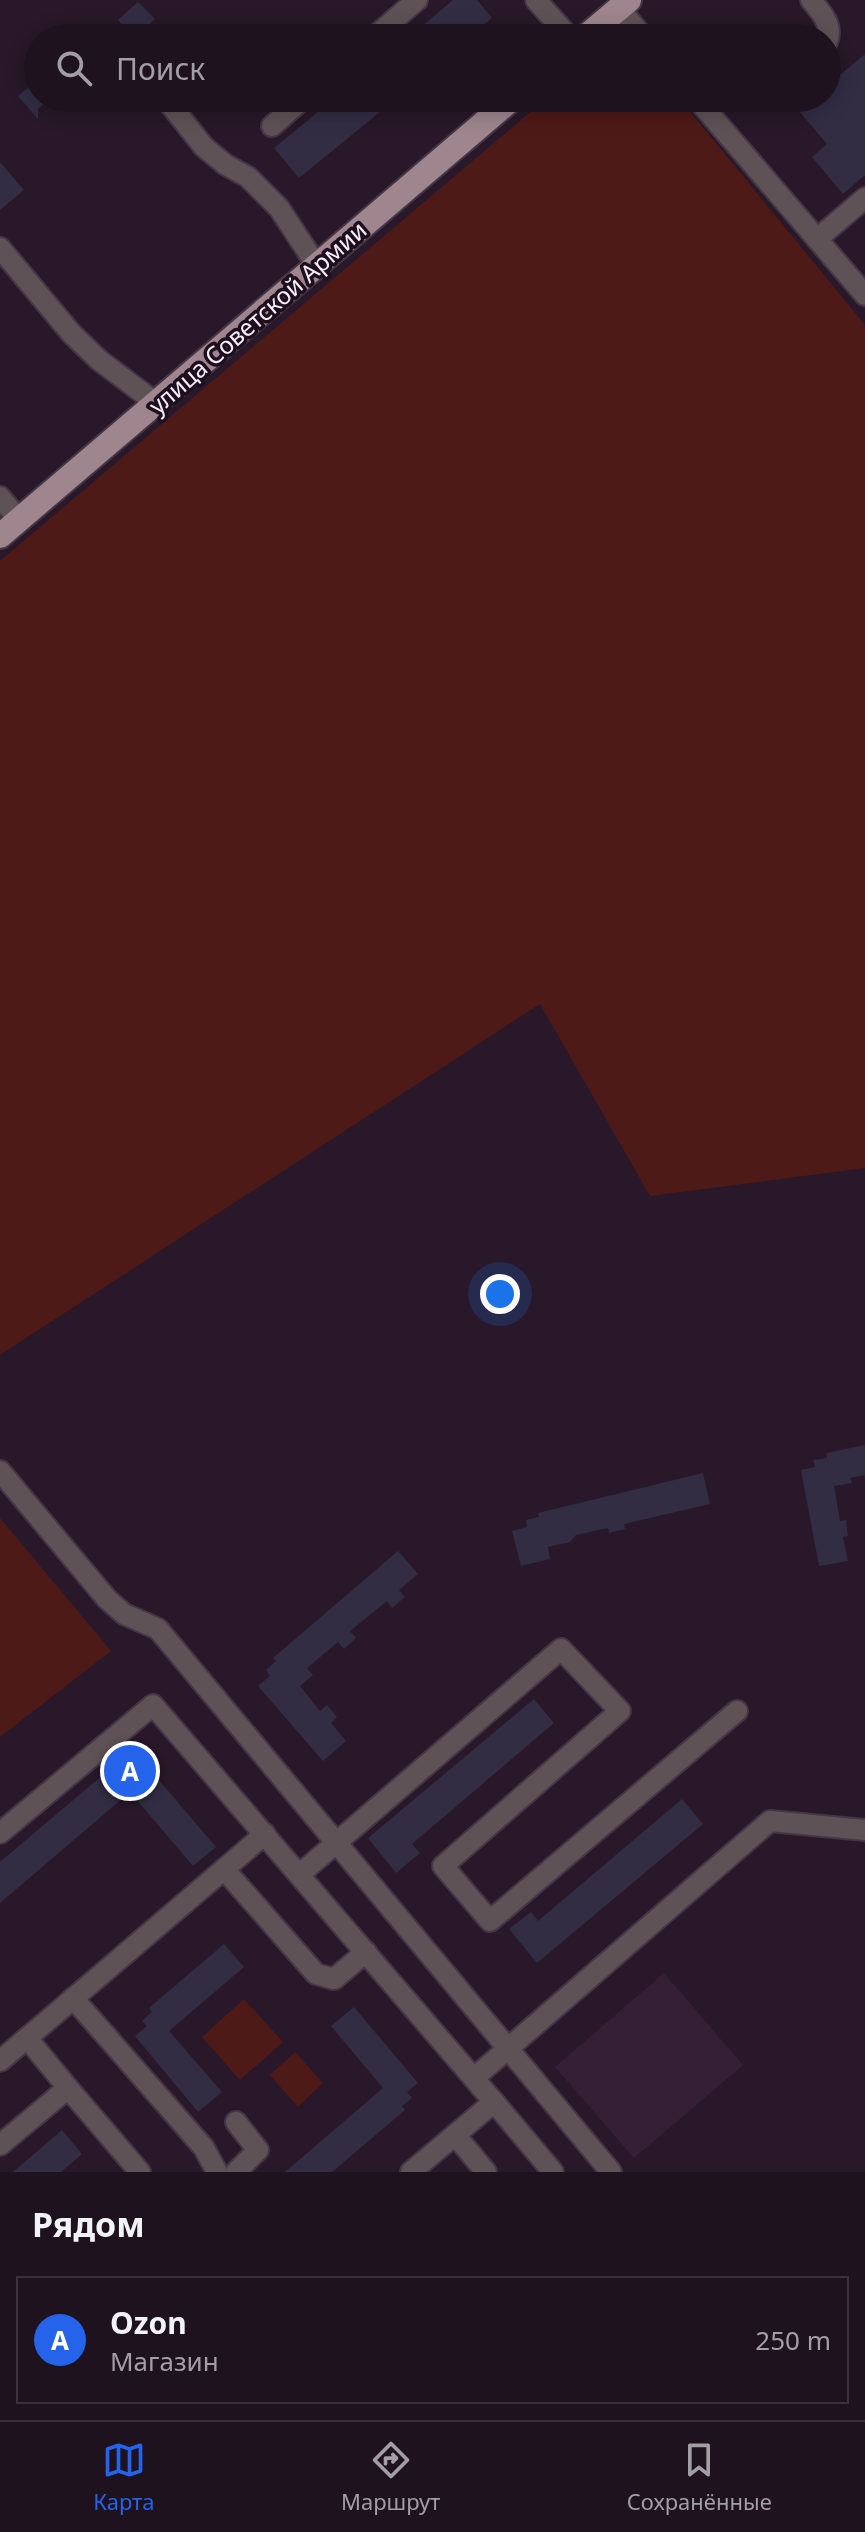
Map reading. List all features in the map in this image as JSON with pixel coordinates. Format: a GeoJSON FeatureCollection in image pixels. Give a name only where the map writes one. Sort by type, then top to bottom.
{"type":"FeatureCollection","features":[{"type":"Feature","properties":{"kind":"main road"},"geometry":{"type":"LineString","coordinates":[[600,24],[624,4]]}},
{"type":"Feature","properties":{"kind":"main road","name":"улица Советской Армии"},"geometry":{"type":"LineString","coordinates":[[0,536],[497,112]]}},
{"type":"Feature","properties":{"kind":"street"},"geometry":{"type":"LineString","coordinates":[[389,24],[417,0]]}},
{"type":"Feature","properties":{"kind":"street"},"geometry":{"type":"LineString","coordinates":[[536,0],[557,24]]}},
{"type":"Feature","properties":{"kind":"street"},"geometry":{"type":"LineString","coordinates":[[811,0],[828,24]]}},
{"type":"Feature","properties":{"kind":"street"},"geometry":{"type":"LineString","coordinates":[[624,4],[636,24]]}},
{"type":"Feature","properties":{"kind":"street"},"geometry":{"type":"LineString","coordinates":[[176,112],[204,147],[226,165],[248,177],[279,208],[317,266]]}},
{"type":"Feature","properties":{"kind":"street"},"geometry":{"type":"LineString","coordinates":[[272,126],[288,112]]}},
{"type":"Feature","properties":{"kind":"street"},"geometry":{"type":"LineString","coordinates":[[708,112],[865,295]]}},
{"type":"Feature","properties":{"kind":"street"},"geometry":{"type":"LineString","coordinates":[[817,239],[865,198]]}},
{"type":"Feature","properties":{"kind":"street"},"geometry":{"type":"LineString","coordinates":[[0,248],[71,333],[99,360],[156,403]]}},
{"type":"Feature","properties":{"kind":"street"},"geometry":{"type":"LineString","coordinates":[[0,497],[19,520]]}},
{"type":"Feature","properties":{"kind":"street"},"geometry":{"type":"LineString","coordinates":[[0,1471],[107,1599],[124,1614],[158,1629],[334,1844],[611,2172]]}},
{"type":"Feature","properties":{"kind":"street"},"geometry":{"type":"LineString","coordinates":[[300,1874],[561,1649],[620,1711],[443,1866],[490,1921],[737,1711]]}},
{"type":"Feature","properties":{"kind":"street"},"geometry":{"type":"LineString","coordinates":[[0,1833],[153,1705],[553,2172]]}},
{"type":"Feature","properties":{"kind":"street"},"geometry":{"type":"LineString","coordinates":[[474,2078],[770,1821],[865,1830]]}},
{"type":"Feature","properties":{"kind":"street"},"geometry":{"type":"LineString","coordinates":[[0,2061],[265,1834]]}},
{"type":"Feature","properties":{"kind":"street"},"geometry":{"type":"LineString","coordinates":[[224,1869],[316,1974],[334,1979],[366,1952]]}},
{"type":"Feature","properties":{"kind":"street"},"geometry":{"type":"LineString","coordinates":[[73,1998],[204,2148],[217,2172]]}},
{"type":"Feature","properties":{"kind":"street"},"geometry":{"type":"LineString","coordinates":[[27,2038],[140,2172]]}},
{"type":"Feature","properties":{"kind":"street"},"geometry":{"type":"LineString","coordinates":[[0,2145],[68,2088]]}},
{"type":"Feature","properties":{"kind":"street"},"geometry":{"type":"LineString","coordinates":[[411,2172],[494,2102]]}},
{"type":"Feature","properties":{"kind":"street"},"geometry":{"type":"LineString","coordinates":[[236,2122],[258,2150],[236,2172]]}},
{"type":"Feature","properties":{"kind":"street"},"geometry":{"type":"LineString","coordinates":[[455,2135],[486,2172]]}},
{"type":"Feature","properties":{"kind":"shaded area"},"geometry":{"type":"Polygon","coordinates":[[[530,112],[690,112],[865,325],[865,1168],[650,1196],[540,1004],[0,1355],[0,561],[530,112]]]}},
{"type":"Feature","properties":{"kind":"shaded area"},"geometry":{"type":"Polygon","coordinates":[[[0,1518],[111,1651],[0,1737],[0,1518]]]}},
{"type":"Feature","properties":{"kind":"shaded area"},"geometry":{"type":"Polygon","coordinates":[[[664,1973],[743,2065],[634,2158],[555,2067],[664,1973]]]}},
{"type":"Feature","properties":{"kind":"shaded area"},"geometry":{"type":"Polygon","coordinates":[[[244,1999],[283,2042],[240,2080],[202,2037],[244,1999]]]}},
{"type":"Feature","properties":{"kind":"shaded area"},"geometry":{"type":"Polygon","coordinates":[[[295,2052],[323,2083],[298,2107],[270,2075],[295,2052]]]}},
{"type":"Feature","properties":{"kind":"building"},"geometry":{"type":"Polygon","coordinates":[[[453,0],[477,0],[492,18],[484,24],[425,24],[453,0]]]}},
{"type":"Feature","properties":{"kind":"building"},"geometry":{"type":"Polygon","coordinates":[[[138,2],[155,19],[149,24],[122,24],[118,20],[138,2]]]}},
{"type":"Feature","properties":{"kind":"building"},"geometry":{"type":"Polygon","coordinates":[[[865,54],[865,175],[843,194],[812,157],[827,144],[800,112],[841,112],[841,74],[865,54]]]}},
{"type":"Feature","properties":{"kind":"building"},"geometry":{"type":"Polygon","coordinates":[[[318,112],[380,112],[299,178],[274,148],[318,112]]]}},
{"type":"Feature","properties":{"kind":"building"},"geometry":{"type":"Polygon","coordinates":[[[0,162],[24,190],[0,210],[0,162]]]}},
{"type":"Feature","properties":{"kind":"building"},"geometry":{"type":"Polygon","coordinates":[[[865,1445],[865,1475],[850,1478],[852,1483],[834,1486],[840,1521],[846,1520],[848,1536],[843,1537],[848,1561],[819,1566],[801,1470],[815,1467],[813,1460],[827,1458],[826,1453],[865,1445]]]}},
{"type":"Feature","properties":{"kind":"building"},"geometry":{"type":"Polygon","coordinates":[[[703,1473],[710,1504],[624,1524],[625,1529],[609,1533],[608,1528],[576,1535],[570,1542],[548,1547],[550,1559],[521,1566],[512,1531],[527,1527],[526,1520],[539,1517],[538,1513],[703,1473]]]}},
{"type":"Feature","properties":{"kind":"building"},"geometry":{"type":"Polygon","coordinates":[[[398,1551],[418,1574],[399,1590],[405,1597],[392,1608],[387,1601],[350,1631],[356,1638],[344,1649],[338,1642],[307,1668],[313,1675],[300,1686],[320,1711],[327,1705],[337,1717],[331,1723],[346,1741],[323,1761],[258,1686],[270,1676],[266,1670],[276,1661],[273,1658],[398,1551]]]}},
{"type":"Feature","properties":{"kind":"building"},"geometry":{"type":"Polygon","coordinates":[[[534,1699],[554,1723],[412,1844],[420,1853],[396,1873],[368,1838],[534,1699]]]}},
{"type":"Feature","properties":{"kind":"building"},"geometry":{"type":"Polygon","coordinates":[[[124,1757],[133,1769],[138,1765],[148,1776],[152,1772],[216,1847],[193,1866],[130,1792],[0,1903],[0,1862],[124,1757]]]}},
{"type":"Feature","properties":{"kind":"building"},"geometry":{"type":"Polygon","coordinates":[[[682,1799],[703,1824],[537,1963],[509,1929],[531,1912],[538,1921],[682,1799]]]}},
{"type":"Feature","properties":{"kind":"building"},"geometry":{"type":"Polygon","coordinates":[[[224,1944],[244,1967],[169,2031],[222,2092],[198,2112],[135,2036],[147,2026],[142,2021],[152,2012],[149,2008],[224,1944]]]}},
{"type":"Feature","properties":{"kind":"building"},"geometry":{"type":"Polygon","coordinates":[[[354,2007],[418,2083],[407,2092],[412,2098],[402,2106],[405,2110],[332,2172],[285,2172],[383,2088],[331,2026],[354,2007]]]}},
{"type":"Feature","properties":{"kind":"building"},"geometry":{"type":"Polygon","coordinates":[[[62,2130],[82,2154],[61,2172],[13,2172],[62,2130]]]}},
{"type":"Feature","properties":{"kind":"place","name":"Ozon"},"geometry":{"type":"Point","coordinates":[130,1771]}}]}
